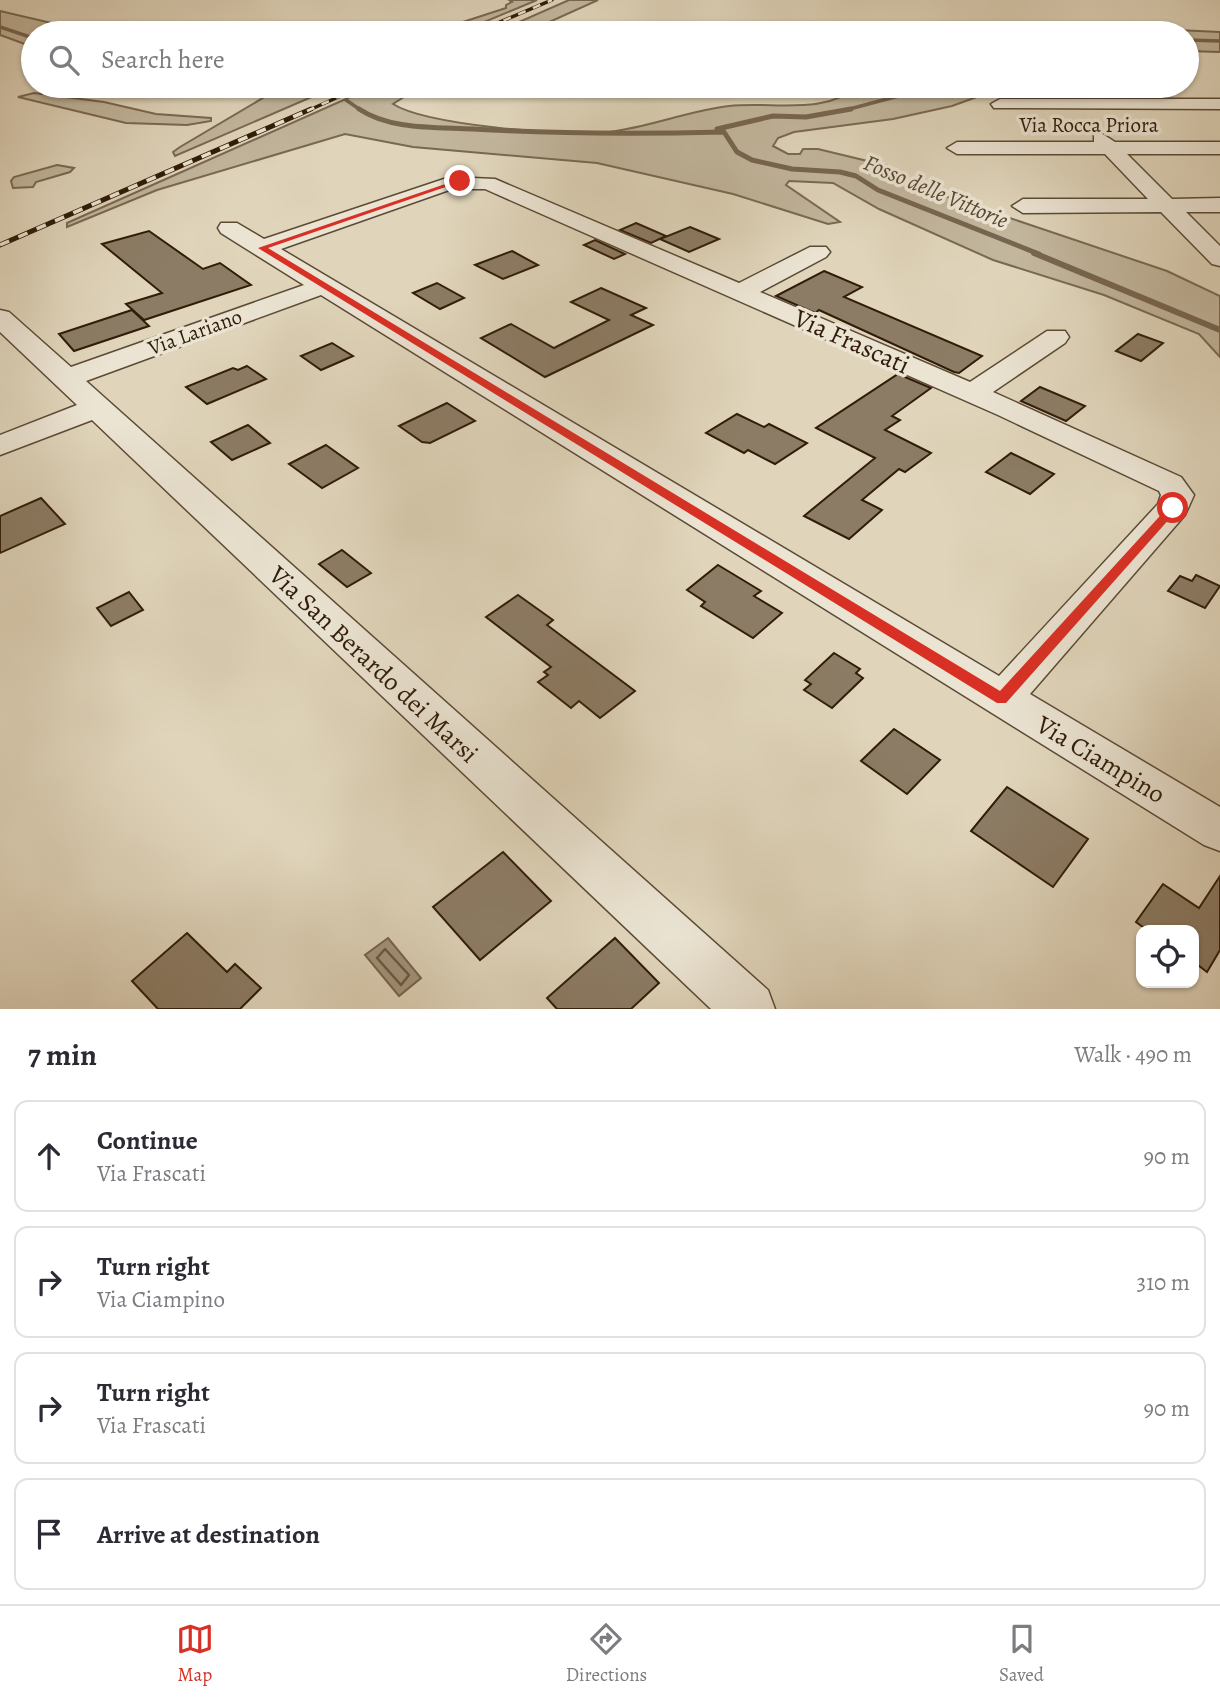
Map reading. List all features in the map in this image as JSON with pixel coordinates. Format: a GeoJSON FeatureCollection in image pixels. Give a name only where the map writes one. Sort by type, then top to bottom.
{"type":"FeatureCollection","features":[{"type":"Feature","properties":{"kind":"street"},"geometry":{"type":"LineString","coordinates":[[1000,104],[1220,104]]}},
{"type":"Feature","properties":{"kind":"street"},"geometry":{"type":"LineString","coordinates":[[1064,104],[1170,205],[1220,259]]}},
{"type":"Feature","properties":{"kind":"street","name":"Via Rocca Priora"},"geometry":{"type":"LineString","coordinates":[[957,148],[1220,148]]}},
{"type":"Feature","properties":{"kind":"street","name":"Via Frascati"},"geometry":{"type":"LineString","coordinates":[[262,248],[441,186],[480,181],[972,393],[1152,473],[1170,484],[1178,495],[1173,508],[1002,699]]}},
{"type":"Feature","properties":{"kind":"street"},"geometry":{"type":"LineString","coordinates":[[1023,206],[1220,205]]}},
{"type":"Feature","properties":{"kind":"street","name":"Via Ciampino"},"geometry":{"type":"LineString","coordinates":[[229,228],[1220,831]]}},
{"type":"Feature","properties":{"kind":"street"},"geometry":{"type":"LineString","coordinates":[[740,292],[818,253]]}},
{"type":"Feature","properties":{"kind":"street","name":"Via Lariano"},"geometry":{"type":"LineString","coordinates":[[65,379],[324,286]]}},
{"type":"Feature","properties":{"kind":"street","name":"Via San Berardo dei Marsi"},"geometry":{"type":"LineString","coordinates":[[0,318],[749,1009]]}},
{"type":"Feature","properties":{"kind":"street"},"geometry":{"type":"LineString","coordinates":[[972,393],[1056,337]]}},
{"type":"Feature","properties":{"kind":"street"},"geometry":{"type":"LineString","coordinates":[[0,446],[97,408]]}},
{"type":"Feature","properties":{"kind":"shaded area"},"geometry":{"type":"Polygon","coordinates":[[[509,0],[537,0],[487,21],[466,21],[506,8],[506,5],[512,2],[509,0]]]}},
{"type":"Feature","properties":{"kind":"shaded area"},"geometry":{"type":"Polygon","coordinates":[[[569,0],[598,0],[552,21],[521,21],[569,0]]]}},
{"type":"Feature","properties":{"kind":"shaded area"},"geometry":{"type":"Polygon","coordinates":[[[0,11],[43,21],[21,21],[21,43],[0,35],[0,11]]]}},
{"type":"Feature","properties":{"kind":"shaded area"},"geometry":{"type":"Polygon","coordinates":[[[1199,31],[1220,32],[1220,52],[1199,51],[1199,31]]]}},
{"type":"Feature","properties":{"kind":"shaded area"},"geometry":{"type":"Polygon","coordinates":[[[22,98],[73,98],[156,114],[211,118],[211,121],[187,125],[126,123],[22,98]]]}},
{"type":"Feature","properties":{"kind":"shaded area"},"geometry":{"type":"Polygon","coordinates":[[[263,98],[309,98],[175,156],[173,152],[263,98]]]}},
{"type":"Feature","properties":{"kind":"shaded area"},"geometry":{"type":"Polygon","coordinates":[[[348,98],[402,98],[393,104],[435,118],[498,128],[589,133],[624,130],[729,106],[813,104],[838,98],[974,98],[952,106],[893,119],[794,132],[778,138],[773,146],[788,154],[800,154],[803,149],[818,149],[888,166],[909,184],[1167,271],[1220,296],[1220,357],[1199,334],[1104,295],[993,260],[879,209],[833,183],[789,181],[786,185],[840,222],[828,224],[733,194],[597,163],[413,147],[345,134],[157,190],[67,227],[67,223],[348,98]]]}},
{"type":"Feature","properties":{"kind":"shaded area"},"geometry":{"type":"Polygon","coordinates":[[[57,165],[74,168],[70,172],[36,182],[33,187],[13,188],[11,181],[14,177],[57,165]]]}},
{"type":"Feature","properties":{"kind":"water"},"geometry":{"type":"Polygon","coordinates":[[[388,938],[421,978],[399,996],[365,955],[388,938]]]}},
{"type":"Feature","properties":{"kind":"building"},"geometry":{"type":"Polygon","coordinates":[[[636,223],[666,236],[651,243],[620,230],[636,223]]]}},
{"type":"Feature","properties":{"kind":"building"},"geometry":{"type":"Polygon","coordinates":[[[690,227],[719,239],[689,252],[660,239],[690,227]]]}},
{"type":"Feature","properties":{"kind":"building"},"geometry":{"type":"Polygon","coordinates":[[[149,231],[203,269],[220,263],[251,285],[144,320],[126,304],[162,293],[102,244],[149,231]]]}},
{"type":"Feature","properties":{"kind":"building"},"geometry":{"type":"Polygon","coordinates":[[[595,240],[625,254],[614,259],[584,245],[595,240]]]}},
{"type":"Feature","properties":{"kind":"building"},"geometry":{"type":"Polygon","coordinates":[[[512,251],[538,265],[503,279],[475,265],[512,251]]]}},
{"type":"Feature","properties":{"kind":"building"},"geometry":{"type":"Polygon","coordinates":[[[824,271],[862,287],[844,297],[982,356],[959,373],[954,372],[819,310],[815,313],[776,296],[824,271]]]}},
{"type":"Feature","properties":{"kind":"building"},"geometry":{"type":"Polygon","coordinates":[[[437,283],[464,298],[440,309],[413,293],[437,283]]]}},
{"type":"Feature","properties":{"kind":"building"},"geometry":{"type":"Polygon","coordinates":[[[601,288],[646,308],[631,315],[653,325],[545,377],[481,338],[511,324],[554,348],[609,320],[571,302],[601,288]]]}},
{"type":"Feature","properties":{"kind":"building"},"geometry":{"type":"Polygon","coordinates":[[[132,310],[149,326],[74,351],[59,334],[132,310]]]}},
{"type":"Feature","properties":{"kind":"building"},"geometry":{"type":"Polygon","coordinates":[[[1138,334],[1163,343],[1141,361],[1116,351],[1138,334]]]}},
{"type":"Feature","properties":{"kind":"building"},"geometry":{"type":"Polygon","coordinates":[[[332,343],[353,356],[321,370],[301,356],[332,343]]]}},
{"type":"Feature","properties":{"kind":"building"},"geometry":{"type":"Polygon","coordinates":[[[247,366],[266,379],[207,404],[186,387],[233,368],[238,370],[247,366]]]}},
{"type":"Feature","properties":{"kind":"building"},"geometry":{"type":"Polygon","coordinates":[[[898,374],[931,388],[892,416],[900,420],[885,430],[931,453],[905,472],[899,469],[862,500],[882,510],[849,539],[804,516],[875,458],[816,428],[898,374]]]}},
{"type":"Feature","properties":{"kind":"building"},"geometry":{"type":"Polygon","coordinates":[[[1040,387],[1085,406],[1066,421],[1021,401],[1040,387]]]}},
{"type":"Feature","properties":{"kind":"building"},"geometry":{"type":"Polygon","coordinates":[[[447,403],[475,421],[430,443],[422,442],[399,426],[447,403]]]}},
{"type":"Feature","properties":{"kind":"building"},"geometry":{"type":"Polygon","coordinates":[[[737,414],[764,427],[769,424],[807,443],[775,464],[748,450],[744,453],[706,433],[737,414]]]}},
{"type":"Feature","properties":{"kind":"building"},"geometry":{"type":"Polygon","coordinates":[[[248,425],[270,443],[232,460],[211,442],[248,425]]]}},
{"type":"Feature","properties":{"kind":"building"},"geometry":{"type":"Polygon","coordinates":[[[326,445],[358,468],[322,488],[289,464],[326,445]]]}},
{"type":"Feature","properties":{"kind":"building"},"geometry":{"type":"Polygon","coordinates":[[[1011,453],[1054,474],[1030,494],[986,472],[1011,453]]]}},
{"type":"Feature","properties":{"kind":"building"},"geometry":{"type":"Polygon","coordinates":[[[41,498],[65,524],[0,553],[0,516],[41,498]]]}},
{"type":"Feature","properties":{"kind":"building"},"geometry":{"type":"Polygon","coordinates":[[[342,550],[371,573],[347,587],[319,564],[342,550]]]}},
{"type":"Feature","properties":{"kind":"building"},"geometry":{"type":"Polygon","coordinates":[[[718,565],[761,591],[754,596],[782,613],[753,638],[701,606],[705,602],[687,590],[718,565]]]}},
{"type":"Feature","properties":{"kind":"building"},"geometry":{"type":"Polygon","coordinates":[[[1196,575],[1220,586],[1205,608],[1168,591],[1180,576],[1192,581],[1196,575]]]}},
{"type":"Feature","properties":{"kind":"building"},"geometry":{"type":"Polygon","coordinates":[[[129,592],[143,610],[111,626],[97,608],[129,592]]]}},
{"type":"Feature","properties":{"kind":"building"},"geometry":{"type":"Polygon","coordinates":[[[518,595],[553,620],[547,625],[635,691],[600,718],[579,701],[571,708],[538,682],[548,675],[544,672],[551,667],[486,617],[518,595]]]}},
{"type":"Feature","properties":{"kind":"building"},"geometry":{"type":"Polygon","coordinates":[[[834,653],[860,669],[856,673],[863,678],[832,708],[804,690],[811,684],[805,680],[834,653]]]}},
{"type":"Feature","properties":{"kind":"building"},"geometry":{"type":"Polygon","coordinates":[[[894,729],[940,760],[907,794],[861,761],[894,729]]]}},
{"type":"Feature","properties":{"kind":"building"},"geometry":{"type":"Polygon","coordinates":[[[1007,787],[1088,839],[1053,887],[971,831],[1007,787]]]}},
{"type":"Feature","properties":{"kind":"building"},"geometry":{"type":"Polygon","coordinates":[[[503,852],[551,901],[480,960],[433,907],[503,852]]]}},
{"type":"Feature","properties":{"kind":"building"},"geometry":{"type":"Polygon","coordinates":[[[1220,876],[1220,950],[1207,972],[1199,966],[1199,925],[1140,925],[1136,922],[1163,884],[1199,908],[1220,876]]]}},
{"type":"Feature","properties":{"kind":"building"},"geometry":{"type":"Polygon","coordinates":[[[187,933],[227,972],[235,964],[261,988],[240,1009],[158,1009],[132,981],[187,933]]]}},
{"type":"Feature","properties":{"kind":"building"},"geometry":{"type":"Polygon","coordinates":[[[615,938],[659,983],[631,1009],[557,1009],[547,998],[615,938]]]}},
{"type":"Feature","properties":{"kind":"waterway","name":"Fosso delle Vittorie"},"geometry":{"type":"LineString","coordinates":[[0,27],[21,34]]}},
{"type":"Feature","properties":{"kind":"waterway"},"geometry":{"type":"LineString","coordinates":[[1199,40],[1220,41]]}},
{"type":"Feature","properties":{"kind":"waterway"},"geometry":{"type":"LineString","coordinates":[[847,110],[891,98]]}},
{"type":"Feature","properties":{"kind":"waterway","name":"Fosso delle Vittorie"},"geometry":{"type":"LineString","coordinates":[[346,100],[360,109]]}},
{"type":"Feature","properties":{"kind":"waterway","name":"Fosso delle Vittorie"},"geometry":{"type":"LineString","coordinates":[[360,109],[385,121],[429,127],[567,133],[724,132],[737,152],[752,160],[792,169],[840,172],[856,176],[878,190],[1039,254]]}},
{"type":"Feature","properties":{"kind":"waterway"},"geometry":{"type":"LineString","coordinates":[[847,110],[851,109]]}},
{"type":"Feature","properties":{"kind":"waterway"},"geometry":{"type":"LineString","coordinates":[[717,129],[773,116],[806,117],[847,110]]}},
{"type":"Feature","properties":{"kind":"waterway"},"geometry":{"type":"LineString","coordinates":[[842,111],[847,110]]}},
{"type":"Feature","properties":{"kind":"waterway","name":"Fosso delle Vittorie"},"geometry":{"type":"LineString","coordinates":[[1034,253],[1220,330]]}},
{"type":"Feature","properties":{"kind":"railway"},"geometry":{"type":"LineString","coordinates":[[502,21],[552,0]]}},
{"type":"Feature","properties":{"kind":"railway"},"geometry":{"type":"LineString","coordinates":[[307,111],[336,98]]}},
{"type":"Feature","properties":{"kind":"railway"},"geometry":{"type":"LineString","coordinates":[[0,245],[311,109]]}},
{"type":"Feature","properties":{"kind":"route"},"geometry":{"type":"LineString","coordinates":[[460,181],[262,248],[691,512],[1002,699],[1173,508]]}}]}
